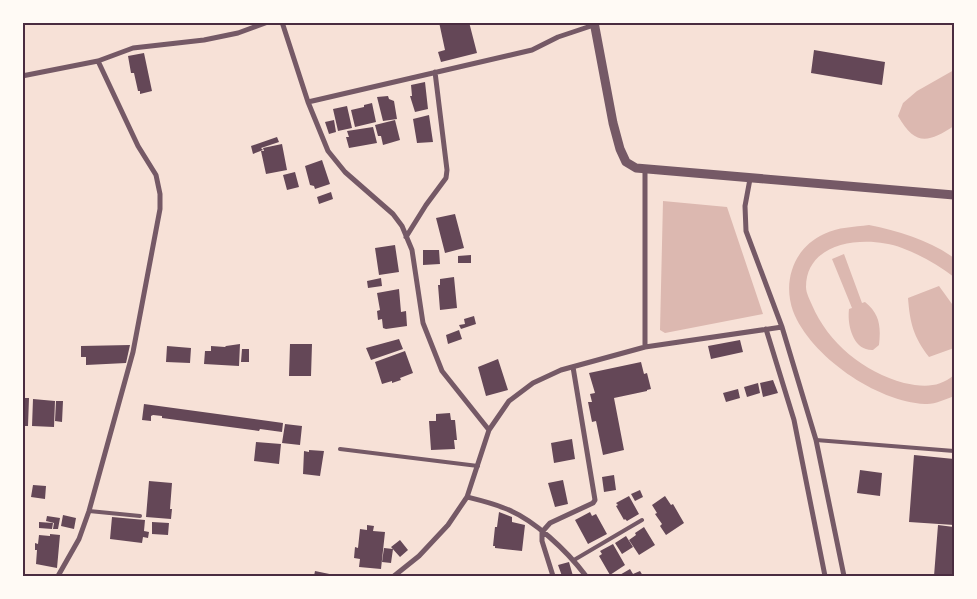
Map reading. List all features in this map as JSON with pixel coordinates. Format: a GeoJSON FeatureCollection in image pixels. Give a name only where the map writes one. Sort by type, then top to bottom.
{"type":"FeatureCollection","features":[{"type":"Feature","properties":{"kind":"street"},"geometry":{"type":"LineString","coordinates":[[22,76],[98,61],[133,48],[204,40],[238,33],[268,22]]}},
{"type":"Feature","properties":{"kind":"street"},"geometry":{"type":"LineString","coordinates":[[282,22],[308,102],[328,151],[345,172],[393,214],[412,250],[423,323],[442,371],[489,430]]}},
{"type":"Feature","properties":{"kind":"street"},"geometry":{"type":"LineString","coordinates":[[308,102],[532,50],[558,37],[594,24],[613,123],[620,149],[626,162],[636,168],[954,195]]}},
{"type":"Feature","properties":{"kind":"street"},"geometry":{"type":"LineString","coordinates":[[58,576],[79,538],[90,511],[133,352],[160,209],[160,194],[156,175],[138,146],[98,61]]}},
{"type":"Feature","properties":{"kind":"street"},"geometry":{"type":"LineString","coordinates":[[406,237],[446,178],[447,170],[435,72]]}},
{"type":"Feature","properties":{"kind":"street"},"geometry":{"type":"LineString","coordinates":[[645,170],[645,347]]}},
{"type":"Feature","properties":{"kind":"street"},"geometry":{"type":"LineString","coordinates":[[750,178],[745,206],[746,230],[782,327],[816,440],[844,576]]}},
{"type":"Feature","properties":{"kind":"street"},"geometry":{"type":"LineString","coordinates":[[394,576],[419,556],[448,525],[467,497],[489,430],[509,401],[533,383],[561,370],[645,347],[782,327]]}},
{"type":"Feature","properties":{"kind":"street"},"geometry":{"type":"LineString","coordinates":[[766,329],[794,420],[824,576]]}},
{"type":"Feature","properties":{"kind":"street"},"geometry":{"type":"LineString","coordinates":[[553,576],[542,541],[542,532],[550,523],[593,503],[595,500],[573,367]]}},
{"type":"Feature","properties":{"kind":"street"},"geometry":{"type":"LineString","coordinates":[[467,497],[505,508],[524,517],[574,560],[586,576]]}},
{"type":"Feature","properties":{"kind":"lane"},"geometry":{"type":"LineString","coordinates":[[816,440],[954,451]]}},
{"type":"Feature","properties":{"kind":"lane"},"geometry":{"type":"LineString","coordinates":[[340,449],[478,466]]}},
{"type":"Feature","properties":{"kind":"lane"},"geometry":{"type":"LineString","coordinates":[[90,511],[140,516]]}},
{"type":"Feature","properties":{"kind":"lane"},"geometry":{"type":"LineString","coordinates":[[574,560],[642,520]]}},
{"type":"Feature","properties":{"kind":"shaded area"},"geometry":{"type":"Polygon","coordinates":[[[954,70],[954,126],[937,136],[923,139],[916,137],[904,126],[898,116],[903,103],[917,91],[954,70]]]}},
{"type":"Feature","properties":{"kind":"shaded area"},"geometry":{"type":"Polygon","coordinates":[[[663,201],[727,207],[763,314],[665,333],[660,330],[663,201]]]}},
{"type":"Feature","properties":{"kind":"shaded area"},"geometry":{"type":"Polygon","coordinates":[[[869,225],[913,237],[934,246],[954,258],[954,277],[923,257],[888,244],[857,242],[841,245],[827,251],[816,259],[809,271],[806,289],[812,305],[828,332],[849,354],[862,364],[889,378],[918,385],[937,384],[954,375],[954,396],[936,403],[925,404],[906,401],[867,386],[847,374],[814,344],[802,328],[793,311],[789,288],[790,276],[805,247],[829,232],[869,225]]]}},
{"type":"Feature","properties":{"kind":"shaded area"},"geometry":{"type":"Polygon","coordinates":[[[844,254],[862,303],[865,302],[877,316],[880,332],[879,345],[873,350],[866,349],[856,342],[850,329],[849,309],[852,308],[832,259],[844,254]]]}},
{"type":"Feature","properties":{"kind":"shaded area"},"geometry":{"type":"Polygon","coordinates":[[[939,286],[952,304],[954,311],[954,348],[929,357],[913,329],[908,298],[939,286]]]}},
{"type":"Feature","properties":{"kind":"building"},"geometry":{"type":"Polygon","coordinates":[[[439,22],[469,22],[477,53],[441,62],[438,52],[445,50],[439,22]]]}},
{"type":"Feature","properties":{"kind":"building"},"geometry":{"type":"Polygon","coordinates":[[[814,50],[885,62],[882,85],[811,73],[814,50]]]}},
{"type":"Feature","properties":{"kind":"building"},"geometry":{"type":"Polygon","coordinates":[[[144,53],[152,91],[140,94],[134,73],[131,73],[128,56],[144,53]]]}},
{"type":"Feature","properties":{"kind":"building"},"geometry":{"type":"Polygon","coordinates":[[[425,82],[428,109],[415,112],[410,96],[412,96],[411,85],[425,82]]]}},
{"type":"Feature","properties":{"kind":"building"},"geometry":{"type":"Polygon","coordinates":[[[388,96],[389,99],[394,101],[397,119],[383,121],[377,97],[388,96]]]}},
{"type":"Feature","properties":{"kind":"building"},"geometry":{"type":"Polygon","coordinates":[[[372,103],[376,122],[355,127],[351,110],[372,103]]]}},
{"type":"Feature","properties":{"kind":"building"},"geometry":{"type":"Polygon","coordinates":[[[347,106],[352,128],[338,131],[333,109],[347,106]]]}},
{"type":"Feature","properties":{"kind":"building"},"geometry":{"type":"Polygon","coordinates":[[[429,115],[433,142],[417,143],[413,119],[429,115]]]}},
{"type":"Feature","properties":{"kind":"building"},"geometry":{"type":"Polygon","coordinates":[[[334,120],[336,132],[329,134],[325,122],[334,120]]]}},
{"type":"Feature","properties":{"kind":"building"},"geometry":{"type":"Polygon","coordinates":[[[395,120],[400,140],[383,145],[375,125],[395,120]]]}},
{"type":"Feature","properties":{"kind":"building"},"geometry":{"type":"Polygon","coordinates":[[[373,127],[377,143],[349,148],[346,137],[349,137],[347,131],[373,127]]]}},
{"type":"Feature","properties":{"kind":"building"},"geometry":{"type":"Polygon","coordinates":[[[277,137],[279,142],[261,148],[263,150],[253,154],[251,146],[277,137]]]}},
{"type":"Feature","properties":{"kind":"building"},"geometry":{"type":"Polygon","coordinates":[[[282,144],[287,170],[266,174],[261,151],[264,151],[263,148],[282,144]]]}},
{"type":"Feature","properties":{"kind":"building"},"geometry":{"type":"Polygon","coordinates":[[[322,160],[330,184],[315,189],[314,186],[310,185],[305,166],[322,160]]]}},
{"type":"Feature","properties":{"kind":"building"},"geometry":{"type":"Polygon","coordinates":[[[295,172],[299,187],[287,190],[283,175],[295,172]]]}},
{"type":"Feature","properties":{"kind":"building"},"geometry":{"type":"Polygon","coordinates":[[[331,192],[333,199],[319,204],[317,197],[331,192]]]}},
{"type":"Feature","properties":{"kind":"building"},"geometry":{"type":"Polygon","coordinates":[[[455,214],[464,248],[445,253],[436,218],[455,214]]]}},
{"type":"Feature","properties":{"kind":"building"},"geometry":{"type":"Polygon","coordinates":[[[395,245],[399,272],[379,275],[375,248],[395,245]]]}},
{"type":"Feature","properties":{"kind":"building"},"geometry":{"type":"Polygon","coordinates":[[[423,250],[439,250],[440,264],[423,265],[423,250]]]}},
{"type":"Feature","properties":{"kind":"building"},"geometry":{"type":"Polygon","coordinates":[[[471,255],[471,263],[458,263],[458,256],[471,255]]]}},
{"type":"Feature","properties":{"kind":"building"},"geometry":{"type":"Polygon","coordinates":[[[454,277],[457,308],[440,310],[438,285],[440,285],[440,279],[454,277]]]}},
{"type":"Feature","properties":{"kind":"building"},"geometry":{"type":"Polygon","coordinates":[[[381,278],[382,286],[368,288],[367,281],[381,278]]]}},
{"type":"Feature","properties":{"kind":"building"},"geometry":{"type":"Polygon","coordinates":[[[399,289],[401,312],[406,311],[407,326],[383,328],[382,319],[378,320],[377,311],[380,310],[377,293],[399,289]]]}},
{"type":"Feature","properties":{"kind":"building"},"geometry":{"type":"Polygon","coordinates":[[[474,316],[476,324],[461,329],[459,325],[465,324],[464,319],[474,316]]]}},
{"type":"Feature","properties":{"kind":"building"},"geometry":{"type":"Polygon","coordinates":[[[459,330],[462,339],[448,344],[446,335],[459,330]]]}},
{"type":"Feature","properties":{"kind":"building"},"geometry":{"type":"Polygon","coordinates":[[[399,339],[403,349],[371,360],[366,348],[399,339]]]}},
{"type":"Feature","properties":{"kind":"building"},"geometry":{"type":"Polygon","coordinates":[[[740,340],[743,352],[711,359],[708,346],[740,340]]]}},
{"type":"Feature","properties":{"kind":"building"},"geometry":{"type":"Polygon","coordinates":[[[240,344],[239,366],[204,364],[205,351],[211,351],[211,346],[225,347],[240,344]]]}},
{"type":"Feature","properties":{"kind":"building"},"geometry":{"type":"Polygon","coordinates":[[[290,344],[312,344],[311,376],[289,376],[290,344]]]}},
{"type":"Feature","properties":{"kind":"building"},"geometry":{"type":"Polygon","coordinates":[[[130,345],[126,363],[86,365],[86,357],[81,357],[81,346],[130,345]]]}},
{"type":"Feature","properties":{"kind":"building"},"geometry":{"type":"Polygon","coordinates":[[[167,346],[191,348],[190,363],[166,362],[167,346]]]}},
{"type":"Feature","properties":{"kind":"building"},"geometry":{"type":"Polygon","coordinates":[[[242,349],[249,349],[249,362],[241,362],[242,349]]]}},
{"type":"Feature","properties":{"kind":"building"},"geometry":{"type":"Polygon","coordinates":[[[405,351],[413,373],[400,378],[401,380],[382,384],[375,362],[405,351]]]}},
{"type":"Feature","properties":{"kind":"building"},"geometry":{"type":"Polygon","coordinates":[[[498,359],[508,390],[486,396],[478,367],[498,359]]]}},
{"type":"Feature","properties":{"kind":"building"},"geometry":{"type":"Polygon","coordinates":[[[641,362],[644,374],[647,373],[651,389],[614,398],[624,450],[603,455],[596,421],[592,422],[588,402],[592,402],[590,394],[595,393],[589,373],[641,362]]]}},
{"type":"Feature","properties":{"kind":"building"},"geometry":{"type":"Polygon","coordinates":[[[773,380],[778,393],[763,397],[760,383],[773,380]]]}},
{"type":"Feature","properties":{"kind":"building"},"geometry":{"type":"Polygon","coordinates":[[[758,383],[760,393],[747,397],[744,387],[758,383]]]}},
{"type":"Feature","properties":{"kind":"building"},"geometry":{"type":"Polygon","coordinates":[[[738,389],[740,398],[726,402],[723,393],[738,389]]]}},
{"type":"Feature","properties":{"kind":"building"},"geometry":{"type":"Polygon","coordinates":[[[22,398],[29,398],[28,426],[22,426],[22,398]]]}},
{"type":"Feature","properties":{"kind":"building"},"geometry":{"type":"Polygon","coordinates":[[[33,399],[55,401],[54,427],[32,426],[33,399]]]}},
{"type":"Feature","properties":{"kind":"building"},"geometry":{"type":"Polygon","coordinates":[[[56,401],[63,401],[62,422],[55,421],[56,401]]]}},
{"type":"Feature","properties":{"kind":"building"},"geometry":{"type":"Polygon","coordinates":[[[144,404],[283,423],[282,432],[260,429],[259,431],[162,418],[162,416],[153,415],[151,416],[151,421],[142,420],[144,404]]]}},
{"type":"Feature","properties":{"kind":"building"},"geometry":{"type":"Polygon","coordinates":[[[450,413],[451,420],[455,420],[457,440],[454,440],[455,449],[431,450],[429,421],[436,421],[436,414],[450,413]]]}},
{"type":"Feature","properties":{"kind":"building"},"geometry":{"type":"Polygon","coordinates":[[[285,424],[302,426],[300,445],[282,443],[285,424]]]}},
{"type":"Feature","properties":{"kind":"building"},"geometry":{"type":"Polygon","coordinates":[[[572,439],[575,459],[554,463],[551,443],[572,439]]]}},
{"type":"Feature","properties":{"kind":"building"},"geometry":{"type":"Polygon","coordinates":[[[256,442],[281,444],[279,464],[254,461],[256,442]]]}},
{"type":"Feature","properties":{"kind":"building"},"geometry":{"type":"Polygon","coordinates":[[[309,450],[324,451],[320,476],[303,474],[304,451],[309,452],[309,450]]]}},
{"type":"Feature","properties":{"kind":"building"},"geometry":{"type":"Polygon","coordinates":[[[914,455],[954,459],[954,525],[909,522],[914,455]]]}},
{"type":"Feature","properties":{"kind":"building"},"geometry":{"type":"Polygon","coordinates":[[[860,470],[882,473],[880,496],[857,493],[860,470]]]}},
{"type":"Feature","properties":{"kind":"building"},"geometry":{"type":"Polygon","coordinates":[[[614,475],[616,490],[604,492],[602,477],[614,475]]]}},
{"type":"Feature","properties":{"kind":"building"},"geometry":{"type":"Polygon","coordinates":[[[563,480],[568,504],[555,507],[548,483],[563,480]]]}},
{"type":"Feature","properties":{"kind":"building"},"geometry":{"type":"Polygon","coordinates":[[[149,481],[172,483],[171,519],[146,517],[149,481]]]}},
{"type":"Feature","properties":{"kind":"building"},"geometry":{"type":"Polygon","coordinates":[[[33,485],[46,486],[45,499],[31,497],[33,485]]]}},
{"type":"Feature","properties":{"kind":"building"},"geometry":{"type":"Polygon","coordinates":[[[640,490],[643,497],[635,501],[631,494],[640,490]]]}},
{"type":"Feature","properties":{"kind":"building"},"geometry":{"type":"Polygon","coordinates":[[[629,496],[639,514],[627,521],[624,520],[616,503],[629,496]]]}},
{"type":"Feature","properties":{"kind":"building"},"geometry":{"type":"Polygon","coordinates":[[[665,496],[671,505],[673,504],[684,523],[666,535],[660,526],[662,524],[655,514],[657,513],[652,505],[665,496]]]}},
{"type":"Feature","properties":{"kind":"building"},"geometry":{"type":"Polygon","coordinates":[[[499,512],[512,517],[512,522],[525,525],[522,551],[495,548],[493,546],[499,512]]]}},
{"type":"Feature","properties":{"kind":"building"},"geometry":{"type":"Polygon","coordinates":[[[590,512],[592,516],[596,514],[607,534],[588,544],[575,520],[590,512]]]}},
{"type":"Feature","properties":{"kind":"building"},"geometry":{"type":"Polygon","coordinates":[[[63,515],[76,518],[74,529],[61,526],[63,515]]]}},
{"type":"Feature","properties":{"kind":"building"},"geometry":{"type":"Polygon","coordinates":[[[47,516],[60,518],[58,529],[53,529],[54,523],[46,521],[47,516]]]}},
{"type":"Feature","properties":{"kind":"building"},"geometry":{"type":"Polygon","coordinates":[[[112,517],[145,520],[144,531],[149,532],[148,538],[143,537],[142,543],[110,539],[112,517]]]}},
{"type":"Feature","properties":{"kind":"building"},"geometry":{"type":"Polygon","coordinates":[[[39,522],[53,523],[52,529],[39,528],[39,522]]]}},
{"type":"Feature","properties":{"kind":"building"},"geometry":{"type":"Polygon","coordinates":[[[152,522],[169,523],[168,535],[152,534],[152,522]]]}},
{"type":"Feature","properties":{"kind":"building"},"geometry":{"type":"Polygon","coordinates":[[[367,525],[374,526],[373,531],[385,532],[381,569],[359,567],[360,559],[354,558],[355,547],[358,548],[360,529],[367,530],[367,525]]]}},
{"type":"Feature","properties":{"kind":"building"},"geometry":{"type":"Polygon","coordinates":[[[938,525],[954,527],[954,576],[934,576],[938,525]]]}},
{"type":"Feature","properties":{"kind":"building"},"geometry":{"type":"Polygon","coordinates":[[[644,527],[655,545],[639,555],[629,540],[644,527]]]}},
{"type":"Feature","properties":{"kind":"building"},"geometry":{"type":"Polygon","coordinates":[[[50,534],[60,535],[57,568],[36,564],[37,550],[35,550],[35,543],[38,544],[39,535],[50,536],[50,534]]]}},
{"type":"Feature","properties":{"kind":"building"},"geometry":{"type":"Polygon","coordinates":[[[626,536],[633,547],[622,554],[615,543],[626,536]]]}},
{"type":"Feature","properties":{"kind":"building"},"geometry":{"type":"Polygon","coordinates":[[[400,540],[408,550],[400,557],[391,547],[400,540]]]}},
{"type":"Feature","properties":{"kind":"building"},"geometry":{"type":"Polygon","coordinates":[[[613,544],[625,565],[610,575],[599,556],[602,554],[600,551],[613,544]]]}},
{"type":"Feature","properties":{"kind":"building"},"geometry":{"type":"Polygon","coordinates":[[[384,548],[393,549],[391,563],[382,562],[384,548]]]}},
{"type":"Feature","properties":{"kind":"building"},"geometry":{"type":"Polygon","coordinates":[[[569,562],[573,576],[562,576],[558,565],[569,562]]]}},
{"type":"Feature","properties":{"kind":"building"},"geometry":{"type":"Polygon","coordinates":[[[630,569],[633,574],[640,571],[643,576],[618,576],[630,569]]]}},
{"type":"Feature","properties":{"kind":"building"},"geometry":{"type":"Polygon","coordinates":[[[315,571],[339,576],[314,576],[315,571]]]}}]}
